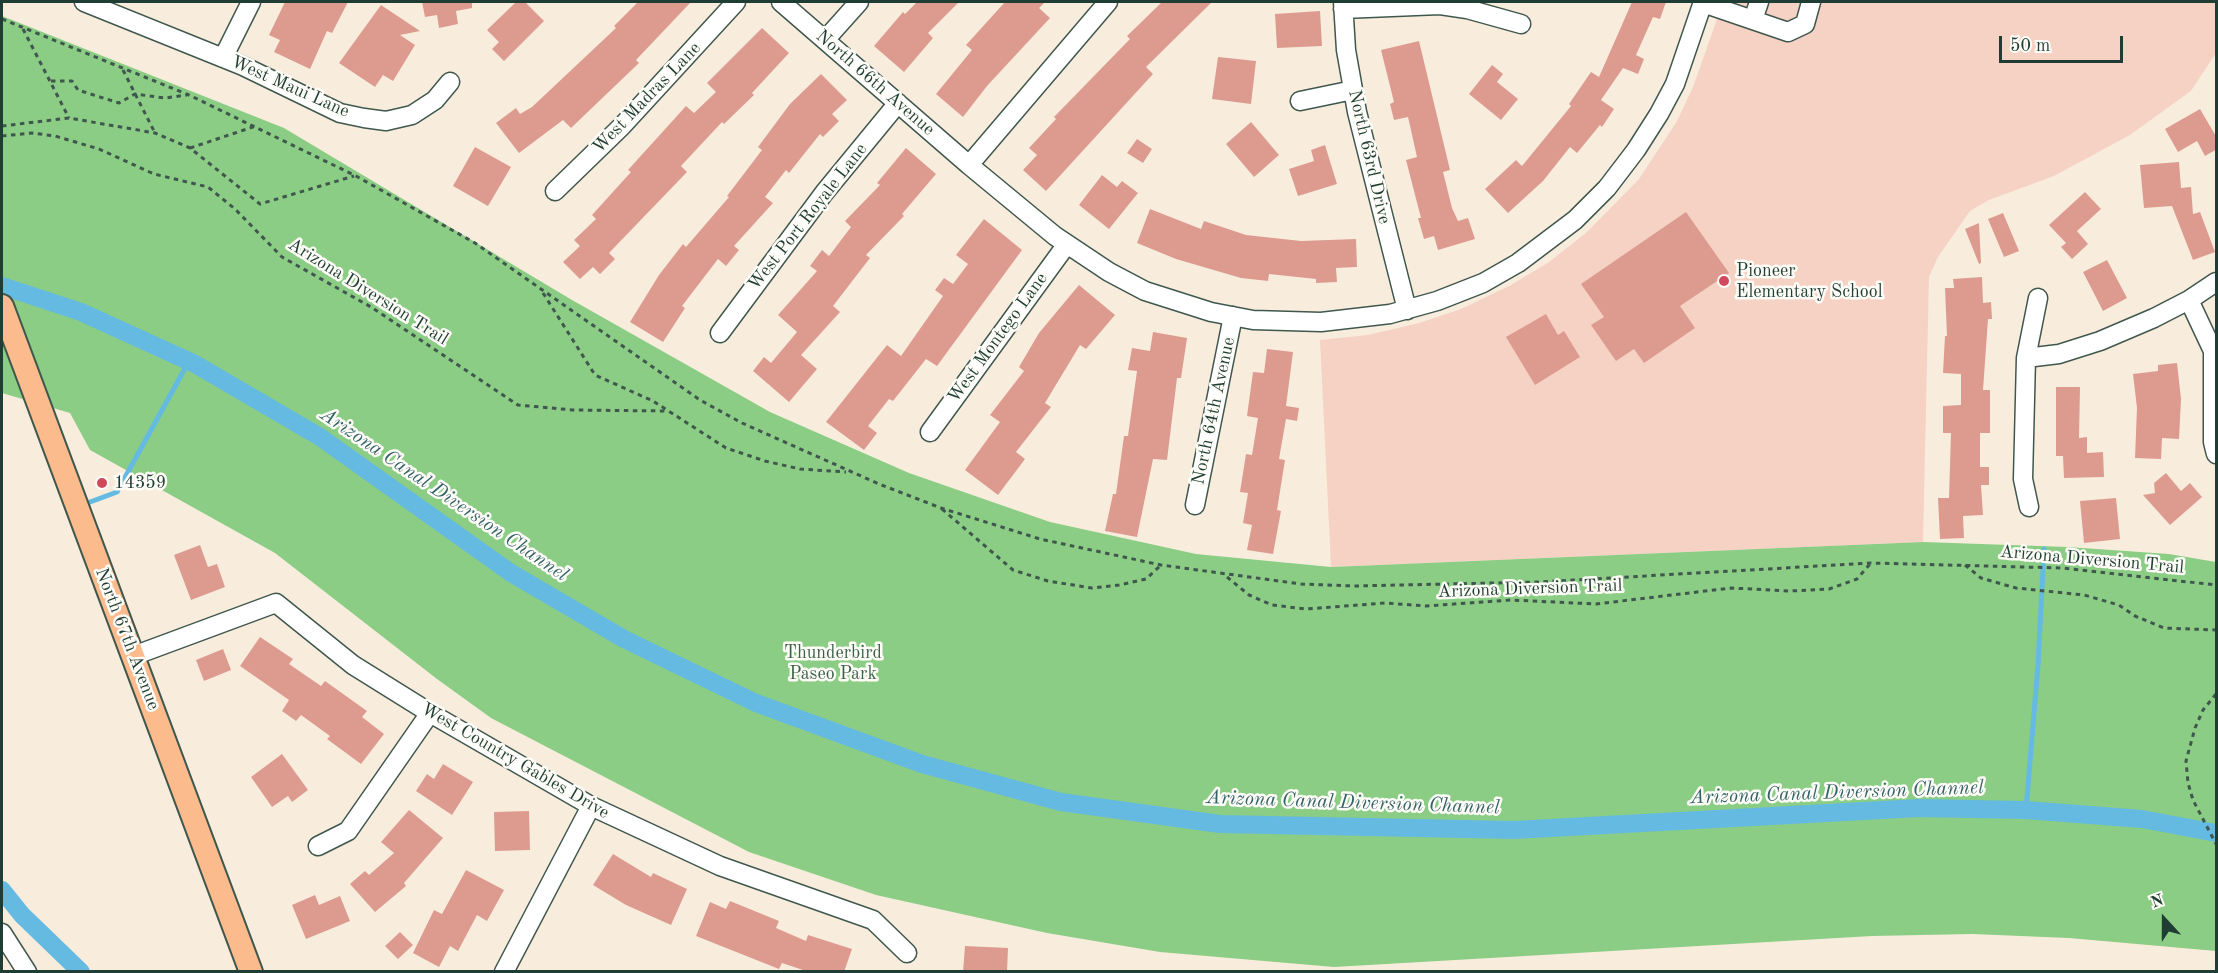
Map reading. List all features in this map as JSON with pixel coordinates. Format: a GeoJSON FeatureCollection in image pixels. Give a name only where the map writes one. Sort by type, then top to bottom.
{"type":"FeatureCollection","features":[{"type":"Feature","properties":{"kind":"main road","name":"North 67th Avenue"},"geometry":{"type":"LineString","coordinates":[[2,306],[251,972]]}},
{"type":"Feature","properties":{"kind":"street","name":"West Maui Lane"},"geometry":{"type":"LineString","coordinates":[[84,2],[223,58],[340,112],[386,121],[412,115],[435,100],[450,82]]}},
{"type":"Feature","properties":{"kind":"street"},"geometry":{"type":"LineString","coordinates":[[223,58],[251,2]]}},
{"type":"Feature","properties":{"kind":"street","name":"West Madras Lane"},"geometry":{"type":"LineString","coordinates":[[555,191],[622,126],[736,2]]}},
{"type":"Feature","properties":{"kind":"street","name":"North 66th Avenue"},"geometry":{"type":"LineString","coordinates":[[781,2],[969,165],[1067,244],[1145,291],[1233,316],[1321,322],[1407,310],[1483,283],[1518,263],[1575,220],[1607,189],[1636,150],[1675,84],[1703,2]]}},
{"type":"Feature","properties":{"kind":"street"},"geometry":{"type":"LineString","coordinates":[[825,40],[859,2]]}},
{"type":"Feature","properties":{"kind":"street"},"geometry":{"type":"LineString","coordinates":[[969,165],[1108,2]]}},
{"type":"Feature","properties":{"kind":"street"},"geometry":{"type":"LineString","coordinates":[[1703,2],[1788,32],[1805,24],[1811,2]]}},
{"type":"Feature","properties":{"kind":"street"},"geometry":{"type":"LineString","coordinates":[[1753,20],[1759,2]]}},
{"type":"Feature","properties":{"kind":"street"},"geometry":{"type":"LineString","coordinates":[[1343,5],[1440,5],[1467,9],[1521,24]]}},
{"type":"Feature","properties":{"kind":"street","name":"North 63rd Drive"},"geometry":{"type":"LineString","coordinates":[[1343,5],[1353,90],[1407,310]]}},
{"type":"Feature","properties":{"kind":"street"},"geometry":{"type":"LineString","coordinates":[[1300,101],[1353,90]]}},
{"type":"Feature","properties":{"kind":"street","name":"West Port Royale Lane"},"geometry":{"type":"LineString","coordinates":[[720,333],[824,193],[898,103]]}},
{"type":"Feature","properties":{"kind":"street","name":"West Montego Lane"},"geometry":{"type":"LineString","coordinates":[[930,432],[1067,244]]}},
{"type":"Feature","properties":{"kind":"street"},"geometry":{"type":"LineString","coordinates":[[2026,358],[2059,354],[2100,341],[2189,300],[2217,282]]}},
{"type":"Feature","properties":{"kind":"street"},"geometry":{"type":"LineString","coordinates":[[2029,507],[2023,478],[2026,358],[2038,298]]}},
{"type":"Feature","properties":{"kind":"street"},"geometry":{"type":"LineString","coordinates":[[2189,300],[2213,351],[2213,442],[2217,454]]}},
{"type":"Feature","properties":{"kind":"street","name":"North 64th Avenue"},"geometry":{"type":"LineString","coordinates":[[1195,505],[1233,316]]}},
{"type":"Feature","properties":{"kind":"street","name":"West Country Gables Drive"},"geometry":{"type":"LineString","coordinates":[[133,656],[276,603],[334,652],[430,713],[591,806],[720,866],[873,920],[907,953]]}},
{"type":"Feature","properties":{"kind":"street"},"geometry":{"type":"LineString","coordinates":[[318,846],[348,831],[430,713]]}},
{"type":"Feature","properties":{"kind":"street"},"geometry":{"type":"LineString","coordinates":[[504,972],[591,806]]}},
{"type":"Feature","properties":{"kind":"street"},"geometry":{"type":"LineString","coordinates":[[2,933],[27,972]]}},
{"type":"Feature","properties":{"kind":"path","name":"Arizona Diversion Trail"},"geometry":{"type":"LineString","coordinates":[[2,19],[23,30],[189,95],[356,176],[475,243],[700,400],[742,423],[851,472],[941,508],[1040,538],[1161,565],[1225,576],[1301,584],[1354,586],[1529,582],[1871,563],[2062,568],[2217,585]]}},
{"type":"Feature","properties":{"kind":"path"},"geometry":{"type":"LineString","coordinates":[[23,30],[69,118]]}},
{"type":"Feature","properties":{"kind":"path"},"geometry":{"type":"LineString","coordinates":[[122,68],[156,134]]}},
{"type":"Feature","properties":{"kind":"path","name":"Arizona Diversion Trail"},"geometry":{"type":"LineString","coordinates":[[51,81],[72,81],[78,90],[119,103],[135,94],[165,98],[189,95]]}},
{"type":"Feature","properties":{"kind":"path"},"geometry":{"type":"LineString","coordinates":[[2,126],[69,118],[156,134],[190,148],[260,204],[356,176]]}},
{"type":"Feature","properties":{"kind":"path"},"geometry":{"type":"LineString","coordinates":[[190,148],[256,126]]}},
{"type":"Feature","properties":{"kind":"path","name":"Arizona Diversion Trail"},"geometry":{"type":"LineString","coordinates":[[2,135],[32,133],[55,136],[99,149],[154,174],[190,180],[208,187],[235,208],[282,257],[371,307],[518,405],[573,410],[668,411]]}},
{"type":"Feature","properties":{"kind":"path","name":"Arizona Diversion Trail"},"geometry":{"type":"LineString","coordinates":[[542,291],[595,375],[652,401],[726,448],[765,461],[800,469],[851,472]]}},
{"type":"Feature","properties":{"kind":"path","name":"Arizona Diversion Trail"},"geometry":{"type":"LineString","coordinates":[[941,508],[1013,570],[1048,581],[1092,588],[1119,585],[1146,579],[1161,565]]}},
{"type":"Feature","properties":{"kind":"path","name":"Arizona Diversion Trail"},"geometry":{"type":"LineString","coordinates":[[1225,576],[1249,595],[1272,605],[1306,609],[1385,603],[1426,606],[1511,600],[1596,604],[1731,588],[1790,591],[1829,589],[1857,579],[1871,563]]}},
{"type":"Feature","properties":{"kind":"path","name":"Arizona Diversion Trail"},"geometry":{"type":"LineString","coordinates":[[1965,565],[1981,578],[2016,588],[2084,595],[2119,605],[2135,616],[2164,628],[2217,630]]}},
{"type":"Feature","properties":{"kind":"path"},"geometry":{"type":"LineString","coordinates":[[2215,842],[2201,816],[2188,783],[2186,761],[2199,719],[2217,694]]}},
{"type":"Feature","properties":{"kind":"shaded area","name":"Pioneer Elementary School"},"geometry":{"type":"Polygon","coordinates":[[[1723,2],[2216,2],[2216,53],[2191,91],[2130,135],[2054,176],[1989,200],[1970,211],[1938,257],[1929,277],[1923,542],[1331,567],[1320,340],[1368,335],[1419,323],[1461,309],[1511,285],[1549,262],[1587,232],[1639,179],[1677,121],[1693,87],[1723,2]]]}},
{"type":"Feature","properties":{"kind":"green space","name":"Thunderbird Paseo Park"},"geometry":{"type":"Polygon","coordinates":[[[2,16],[284,128],[572,300],[770,412],[909,473],[1050,522],[1196,554],[1331,567],[1923,542],[2068,547],[2169,554],[2216,562],[2216,951],[2069,938],[1972,934],[1872,936],[1334,967],[1160,952],[1047,933],[876,895],[749,852],[491,718],[275,553],[90,450],[70,413],[2,393],[2,16]]]}},
{"type":"Feature","properties":{"kind":"building"},"geometry":{"type":"Polygon","coordinates":[[[285,2],[348,2],[332,33],[327,31],[310,69],[274,52],[280,40],[269,35],[285,2]]]}},
{"type":"Feature","properties":{"kind":"building"},"geometry":{"type":"Polygon","coordinates":[[[422,2],[472,2],[472,8],[456,11],[458,24],[439,28],[437,15],[425,17],[422,2]]]}},
{"type":"Feature","properties":{"kind":"building"},"geometry":{"type":"Polygon","coordinates":[[[516,2],[525,2],[544,21],[504,61],[492,49],[499,42],[487,30],[516,2]]]}},
{"type":"Feature","properties":{"kind":"building"},"geometry":{"type":"Polygon","coordinates":[[[638,2],[691,2],[636,60],[639,63],[571,128],[563,120],[519,153],[496,123],[516,108],[520,114],[532,107],[616,28],[614,26],[638,2]]]}},
{"type":"Feature","properties":{"kind":"building"},"geometry":{"type":"Polygon","coordinates":[[[917,2],[959,2],[928,33],[933,38],[904,72],[874,46],[903,12],[905,14],[917,2]]]}},
{"type":"Feature","properties":{"kind":"building"},"geometry":{"type":"Polygon","coordinates":[[[1005,2],[1045,2],[1039,8],[1050,18],[987,86],[963,117],[936,94],[972,50],[966,45],[1005,2]]]}},
{"type":"Feature","properties":{"kind":"building"},"geometry":{"type":"Polygon","coordinates":[[[1162,2],[1212,2],[1146,67],[1153,74],[1046,191],[1023,170],[1037,155],[1029,148],[1056,119],[1054,117],[1130,39],[1127,36],[1162,2]]]}},
{"type":"Feature","properties":{"kind":"building"},"geometry":{"type":"Polygon","coordinates":[[[1632,2],[1666,2],[1660,19],[1653,17],[1636,55],[1644,59],[1638,74],[1623,68],[1601,100],[1614,109],[1602,127],[1600,125],[1577,153],[1570,147],[1543,181],[1508,213],[1485,189],[1516,160],[1522,166],[1571,106],[1569,104],[1591,72],[1599,77],[1632,2]]]}},
{"type":"Feature","properties":{"kind":"building"},"geometry":{"type":"Polygon","coordinates":[[[381,5],[420,31],[400,35],[415,45],[393,81],[383,75],[375,87],[339,63],[381,5]]]}},
{"type":"Feature","properties":{"kind":"building"},"geometry":{"type":"Polygon","coordinates":[[[1320,11],[1322,46],[1277,48],[1275,14],[1320,11]]]}},
{"type":"Feature","properties":{"kind":"building"},"geometry":{"type":"Polygon","coordinates":[[[762,28],[789,53],[752,93],[754,95],[724,124],[722,122],[681,166],[687,172],[609,253],[615,259],[600,274],[593,267],[580,279],[563,262],[580,246],[574,240],[596,219],[592,215],[631,172],[628,170],[686,106],[694,113],[716,92],[707,83],[762,28]]]}},
{"type":"Feature","properties":{"kind":"building"},"geometry":{"type":"Polygon","coordinates":[[[1419,41],[1450,170],[1443,172],[1452,208],[1458,221],[1468,218],[1475,239],[1438,250],[1434,236],[1424,239],[1418,218],[1421,218],[1406,160],[1417,157],[1408,117],[1394,120],[1390,104],[1394,102],[1381,50],[1419,41]]]}},
{"type":"Feature","properties":{"kind":"building"},"geometry":{"type":"Polygon","coordinates":[[[1218,57],[1256,61],[1251,104],[1212,99],[1218,57]]]}},
{"type":"Feature","properties":{"kind":"building"},"geometry":{"type":"Polygon","coordinates":[[[1492,65],[1503,74],[1497,82],[1518,99],[1501,120],[1469,94],[1492,65]]]}},
{"type":"Feature","properties":{"kind":"building"},"geometry":{"type":"Polygon","coordinates":[[[821,74],[847,100],[832,114],[839,121],[823,137],[820,134],[789,173],[786,170],[765,197],[773,203],[734,246],[739,250],[726,266],[718,259],[682,306],[685,308],[663,342],[630,322],[659,275],[683,244],[686,247],[729,197],[727,196],[762,150],[758,147],[790,104],[821,74]]]}},
{"type":"Feature","properties":{"kind":"building"},"geometry":{"type":"Polygon","coordinates":[[[2200,109],[2217,138],[2217,149],[2205,156],[2197,141],[2178,152],[2165,129],[2200,109]]]}},
{"type":"Feature","properties":{"kind":"building"},"geometry":{"type":"Polygon","coordinates":[[[1251,122],[1279,155],[1254,177],[1226,144],[1251,122]]]}},
{"type":"Feature","properties":{"kind":"building"},"geometry":{"type":"Polygon","coordinates":[[[1137,139],[1152,149],[1143,163],[1127,153],[1137,139]]]}},
{"type":"Feature","properties":{"kind":"building"},"geometry":{"type":"Polygon","coordinates":[[[1325,145],[1337,184],[1298,196],[1289,169],[1314,161],[1311,150],[1325,145]]]}},
{"type":"Feature","properties":{"kind":"building"},"geometry":{"type":"Polygon","coordinates":[[[475,147],[511,167],[488,206],[453,186],[475,147]]]}},
{"type":"Feature","properties":{"kind":"building"},"geometry":{"type":"Polygon","coordinates":[[[906,148],[936,174],[902,214],[904,216],[866,255],[870,258],[833,306],[840,312],[801,355],[817,369],[789,402],[753,371],[764,357],[771,363],[797,332],[778,315],[817,271],[810,266],[822,250],[829,256],[851,227],[845,221],[880,185],[877,183],[906,148]]]}},
{"type":"Feature","properties":{"kind":"building"},"geometry":{"type":"Polygon","coordinates":[[[2179,162],[2181,188],[2191,187],[2193,214],[2200,212],[2215,252],[2193,260],[2172,206],[2144,208],[2140,165],[2179,162]]]}},
{"type":"Feature","properties":{"kind":"building"},"geometry":{"type":"Polygon","coordinates":[[[1102,175],[1117,187],[1122,181],[1138,193],[1109,229],[1079,205],[1102,175]]]}},
{"type":"Feature","properties":{"kind":"building"},"geometry":{"type":"Polygon","coordinates":[[[2085,192],[2101,209],[2077,231],[2088,244],[2072,259],[2061,247],[2066,243],[2049,225],[2085,192]]]}},
{"type":"Feature","properties":{"kind":"building"},"geometry":{"type":"Polygon","coordinates":[[[1150,209],[1201,229],[1204,221],[1246,235],[1301,241],[1356,239],[1357,267],[1336,268],[1337,282],[1316,283],[1316,279],[1269,274],[1268,281],[1241,278],[1176,259],[1137,243],[1150,209]]]}},
{"type":"Feature","properties":{"kind":"building"},"geometry":{"type":"Polygon","coordinates":[[[1686,212],[1729,273],[1680,306],[1695,328],[1644,363],[1634,349],[1616,361],[1591,325],[1604,317],[1581,284],[1686,212]]]}},
{"type":"Feature","properties":{"kind":"building"},"geometry":{"type":"Polygon","coordinates":[[[2003,213],[2019,251],[2004,257],[1988,219],[2003,213]]]}},
{"type":"Feature","properties":{"kind":"building"},"geometry":{"type":"Polygon","coordinates":[[[984,219],[1022,250],[937,366],[926,359],[893,401],[889,399],[868,426],[877,433],[864,450],[826,422],[887,345],[901,356],[943,296],[935,290],[944,278],[953,284],[968,264],[956,255],[984,219]]]}},
{"type":"Feature","properties":{"kind":"building"},"geometry":{"type":"Polygon","coordinates":[[[1979,223],[1981,263],[1979,264],[1965,229],[1979,223]]]}},
{"type":"Feature","properties":{"kind":"building"},"geometry":{"type":"Polygon","coordinates":[[[2107,260],[2127,298],[2103,311],[2083,272],[2107,260]]]}},
{"type":"Feature","properties":{"kind":"building"},"geometry":{"type":"Polygon","coordinates":[[[1982,277],[1983,303],[1991,302],[1992,319],[1988,319],[1983,390],[1990,390],[1990,433],[1980,433],[1980,467],[1989,467],[1989,485],[1981,485],[1983,515],[1963,516],[1964,538],[1940,539],[1938,498],[1949,498],[1951,433],[1943,433],[1943,406],[1961,405],[1961,374],[1943,373],[1945,336],[1947,336],[1945,288],[1954,288],[1953,279],[1982,277]]]}},
{"type":"Feature","properties":{"kind":"building"},"geometry":{"type":"Polygon","coordinates":[[[1079,285],[1115,315],[1086,349],[1080,345],[1045,403],[1051,407],[1016,452],[1025,459],[998,495],[965,470],[1000,422],[990,415],[1024,371],[1019,367],[1039,333],[1079,285]]]}},
{"type":"Feature","properties":{"kind":"building"},"geometry":{"type":"Polygon","coordinates":[[[1546,314],[1558,335],[1564,331],[1580,357],[1535,385],[1506,337],[1546,314]]]}},
{"type":"Feature","properties":{"kind":"building"},"geometry":{"type":"Polygon","coordinates":[[[1153,332],[1187,338],[1181,378],[1177,378],[1167,460],[1153,459],[1137,537],[1105,531],[1113,494],[1116,494],[1124,436],[1128,436],[1137,371],[1128,370],[1132,348],[1150,351],[1153,332]]]}},
{"type":"Feature","properties":{"kind":"building"},"geometry":{"type":"Polygon","coordinates":[[[1267,349],[1293,352],[1286,406],[1299,408],[1297,421],[1286,419],[1279,459],[1285,460],[1277,510],[1281,511],[1273,554],[1247,550],[1252,525],[1243,523],[1248,493],[1240,492],[1246,454],[1252,455],[1258,418],[1247,416],[1253,372],[1264,373],[1267,349]]]}},
{"type":"Feature","properties":{"kind":"building"},"geometry":{"type":"Polygon","coordinates":[[[2177,363],[2181,399],[2179,439],[2162,438],[2161,459],[2135,458],[2137,408],[2133,374],[2158,371],[2158,365],[2177,363]]]}},
{"type":"Feature","properties":{"kind":"building"},"geometry":{"type":"Polygon","coordinates":[[[2056,387],[2080,387],[2079,438],[2087,437],[2087,453],[2103,452],[2104,477],[2064,478],[2063,456],[2056,456],[2056,387]]]}},
{"type":"Feature","properties":{"kind":"building"},"geometry":{"type":"Polygon","coordinates":[[[2166,473],[2181,491],[2190,483],[2202,497],[2170,525],[2143,495],[2155,493],[2154,483],[2166,473]]]}},
{"type":"Feature","properties":{"kind":"building"},"geometry":{"type":"Polygon","coordinates":[[[2116,498],[2120,539],[2084,543],[2080,501],[2116,498]]]}},
{"type":"Feature","properties":{"kind":"building"},"geometry":{"type":"Polygon","coordinates":[[[200,545],[208,567],[217,564],[225,587],[191,600],[174,555],[200,545]]]}},
{"type":"Feature","properties":{"kind":"building"},"geometry":{"type":"Polygon","coordinates":[[[260,637],[293,659],[289,664],[321,686],[325,681],[367,711],[362,717],[384,734],[361,764],[327,739],[330,736],[301,715],[296,721],[282,711],[289,700],[240,666],[260,637]]]}},
{"type":"Feature","properties":{"kind":"building"},"geometry":{"type":"Polygon","coordinates":[[[223,649],[231,670],[204,681],[196,660],[223,649]]]}},
{"type":"Feature","properties":{"kind":"building"},"geometry":{"type":"Polygon","coordinates":[[[282,754],[308,790],[292,802],[288,796],[272,807],[251,777],[282,754]]]}},
{"type":"Feature","properties":{"kind":"building"},"geometry":{"type":"Polygon","coordinates":[[[443,764],[473,782],[452,815],[416,791],[427,774],[434,779],[443,764]]]}},
{"type":"Feature","properties":{"kind":"building"},"geometry":{"type":"Polygon","coordinates":[[[409,810],[443,838],[404,883],[406,886],[375,912],[350,884],[365,871],[369,875],[394,853],[381,842],[409,810]]]}},
{"type":"Feature","properties":{"kind":"building"},"geometry":{"type":"Polygon","coordinates":[[[529,811],[530,850],[495,851],[494,812],[529,811]]]}},
{"type":"Feature","properties":{"kind":"building"},"geometry":{"type":"Polygon","coordinates":[[[613,854],[651,877],[653,873],[687,889],[671,925],[626,905],[593,885],[613,854]]]}},
{"type":"Feature","properties":{"kind":"building"},"geometry":{"type":"Polygon","coordinates":[[[466,870],[504,890],[487,921],[477,915],[458,951],[450,946],[439,967],[413,953],[434,910],[442,914],[466,870]]]}},
{"type":"Feature","properties":{"kind":"building"},"geometry":{"type":"Polygon","coordinates":[[[315,895],[319,905],[340,896],[350,921],[306,939],[292,905],[315,895]]]}},
{"type":"Feature","properties":{"kind":"building"},"geometry":{"type":"Polygon","coordinates":[[[730,901],[779,921],[776,928],[806,941],[808,935],[852,949],[844,972],[809,972],[782,963],[779,969],[696,936],[710,902],[726,909],[730,901]]]}},
{"type":"Feature","properties":{"kind":"building"},"geometry":{"type":"Polygon","coordinates":[[[400,932],[413,945],[398,959],[385,946],[400,932]]]}},
{"type":"Feature","properties":{"kind":"building"},"geometry":{"type":"Polygon","coordinates":[[[965,946],[1008,948],[1007,972],[963,972],[965,946]]]}},
{"type":"Feature","properties":{"kind":"waterway","name":"Arizona Canal Diversion Channel"},"geometry":{"type":"LineString","coordinates":[[2,286],[81,312],[195,364],[320,437],[511,573],[624,639],[756,703],[922,764],[1061,802],[1220,824],[1514,830],[1919,808],[2026,810],[2142,819],[2216,833]]}},
{"type":"Feature","properties":{"kind":"waterway"},"geometry":{"type":"LineString","coordinates":[[82,505],[117,492],[189,361]]}},
{"type":"Feature","properties":{"kind":"waterway"},"geometry":{"type":"LineString","coordinates":[[2026,810],[2038,665],[2044,549]]}},
{"type":"Feature","properties":{"kind":"waterway"},"geometry":{"type":"LineString","coordinates":[[2,890],[22,915],[81,972]]}},
{"type":"Feature","properties":{"kind":"place","name":"Pioneer Elementary School"},"geometry":{"type":"Point","coordinates":[1724,281]}},
{"type":"Feature","properties":{"kind":"place","name":"14359"},"geometry":{"type":"Point","coordinates":[102,483]}}]}
